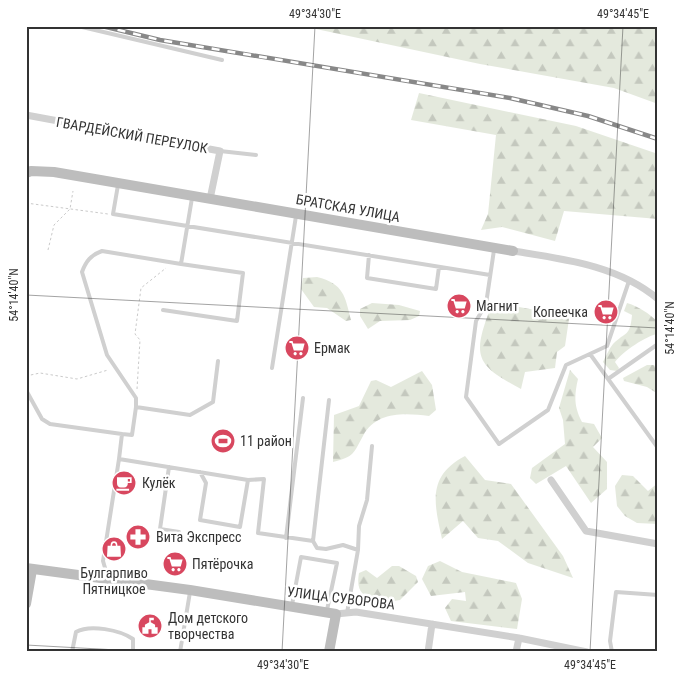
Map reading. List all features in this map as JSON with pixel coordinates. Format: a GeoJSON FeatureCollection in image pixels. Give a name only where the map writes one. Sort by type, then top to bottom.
{"type":"FeatureCollection","features":[{"type":"Feature","properties":{"kind":"street","name":"ГВАРДЕЙСКИЙ ПЕРЕУЛОК"},"geometry":{"type":"LineString","coordinates":[[26,115],[220,150],[210,199]]}},
{"type":"Feature","properties":{"kind":"street","name":"БРАТСКАЯ УЛИЦА"},"geometry":{"type":"LineString","coordinates":[[26,173],[30,171],[54,172],[597,266],[629,281],[658,299]]}},
{"type":"Feature","properties":{"kind":"street"},"geometry":{"type":"LineString","coordinates":[[551,480],[586,530],[658,544]]}},
{"type":"Feature","properties":{"kind":"street","name":"УЛИЦА СУВОРОВА"},"geometry":{"type":"LineString","coordinates":[[29,569],[190,590],[331,613],[356,612],[519,638],[587,652]]}},
{"type":"Feature","properties":{"kind":"street"},"geometry":{"type":"LineString","coordinates":[[26,604],[29,569]]}},
{"type":"Feature","properties":{"kind":"street"},"geometry":{"type":"LineString","coordinates":[[329,652],[331,613]]}},
{"type":"Feature","properties":{"kind":"street"},"geometry":{"type":"LineString","coordinates":[[428,652],[432,624]]}},
{"type":"Feature","properties":{"kind":"street"},"geometry":{"type":"LineString","coordinates":[[516,652],[519,638]]}},
{"type":"Feature","properties":{"kind":"lane"},"geometry":{"type":"LineString","coordinates":[[78,26],[222,60]]}},
{"type":"Feature","properties":{"kind":"lane"},"geometry":{"type":"LineString","coordinates":[[220,150],[256,155]]}},
{"type":"Feature","properties":{"kind":"lane"},"geometry":{"type":"LineString","coordinates":[[118,183],[113,214],[490,275]]}},
{"type":"Feature","properties":{"kind":"lane"},"geometry":{"type":"LineString","coordinates":[[181,264],[192,196]]}},
{"type":"Feature","properties":{"kind":"lane"},"geometry":{"type":"LineString","coordinates":[[272,368],[296,213]]}},
{"type":"Feature","properties":{"kind":"lane"},"geometry":{"type":"LineString","coordinates":[[495,247],[486,304],[476,321],[466,397],[498,444],[548,410],[566,365],[606,346],[629,281]]}},
{"type":"Feature","properties":{"kind":"lane"},"geometry":{"type":"LineString","coordinates":[[26,390],[42,420],[50,424],[132,435],[136,398],[107,354],[82,272],[85,263],[94,254],[102,251],[244,273],[237,320],[162,310]]}},
{"type":"Feature","properties":{"kind":"lane"},"geometry":{"type":"LineString","coordinates":[[369,256],[367,278],[436,290],[439,266]]}},
{"type":"Feature","properties":{"kind":"lane"},"geometry":{"type":"LineString","coordinates":[[608,379],[658,344]]}},
{"type":"Feature","properties":{"kind":"lane"},"geometry":{"type":"LineString","coordinates":[[590,354],[658,448]]}},
{"type":"Feature","properties":{"kind":"lane"},"geometry":{"type":"LineString","coordinates":[[136,407],[190,415],[213,402],[218,361]]}},
{"type":"Feature","properties":{"kind":"lane"},"geometry":{"type":"LineString","coordinates":[[286,538],[303,398]]}},
{"type":"Feature","properties":{"kind":"lane"},"geometry":{"type":"LineString","coordinates":[[329,400],[313,541],[317,548],[326,549],[343,545],[358,550]]}},
{"type":"Feature","properties":{"kind":"lane"},"geometry":{"type":"LineString","coordinates":[[109,579],[103,561],[122,434]]}},
{"type":"Feature","properties":{"kind":"lane"},"geometry":{"type":"LineString","coordinates":[[347,613],[358,550],[359,526],[367,500],[372,446]]}},
{"type":"Feature","properties":{"kind":"lane"},"geometry":{"type":"LineString","coordinates":[[118,459],[248,480],[264,479],[258,533],[313,541]]}},
{"type":"Feature","properties":{"kind":"lane"},"geometry":{"type":"LineString","coordinates":[[169,467],[160,529],[179,532]]}},
{"type":"Feature","properties":{"kind":"lane"},"geometry":{"type":"LineString","coordinates":[[200,472],[206,483],[200,520],[240,527],[248,480]]}},
{"type":"Feature","properties":{"kind":"lane"},"geometry":{"type":"LineString","coordinates":[[292,607],[301,557],[337,563],[331,613]]}},
{"type":"Feature","properties":{"kind":"lane"},"geometry":{"type":"LineString","coordinates":[[180,652],[190,590]]}},
{"type":"Feature","properties":{"kind":"lane"},"geometry":{"type":"LineString","coordinates":[[612,652],[610,641],[616,592],[658,595]]}},
{"type":"Feature","properties":{"kind":"lane"},"geometry":{"type":"LineString","coordinates":[[72,652],[76,632],[88,628],[126,634],[133,639],[132,652]]}},
{"type":"Feature","properties":{"kind":"path"},"geometry":{"type":"LineString","coordinates":[[48,250],[54,225],[70,209],[73,191]]}},
{"type":"Feature","properties":{"kind":"path"},"geometry":{"type":"LineString","coordinates":[[26,203],[113,214]]}},
{"type":"Feature","properties":{"kind":"path"},"geometry":{"type":"LineString","coordinates":[[136,398],[140,340],[135,334],[141,288],[174,262]]}},
{"type":"Feature","properties":{"kind":"path"},"geometry":{"type":"LineString","coordinates":[[26,376],[40,373],[77,379],[116,368]]}},
{"type":"Feature","properties":{"kind":"green space"},"geometry":{"type":"Polygon","coordinates":[[[302,26],[658,26],[658,104],[614,88],[480,64],[302,26]]]}},
{"type":"Feature","properties":{"kind":"green space"},"geometry":{"type":"Polygon","coordinates":[[[419,93],[576,126],[658,154],[658,219],[564,211],[555,241],[502,227],[481,230],[488,214],[496,135],[411,120],[419,93]]]}},
{"type":"Feature","properties":{"kind":"green space"},"geometry":{"type":"Polygon","coordinates":[[[317,277],[333,283],[342,292],[351,320],[346,321],[327,308],[314,307],[301,289],[303,278],[317,277]]]}},
{"type":"Feature","properties":{"kind":"green space"},"geometry":{"type":"Polygon","coordinates":[[[372,303],[399,305],[420,311],[419,316],[410,320],[380,321],[368,329],[360,316],[360,309],[372,303]]]}},
{"type":"Feature","properties":{"kind":"green space"},"geometry":{"type":"Polygon","coordinates":[[[627,303],[636,306],[658,322],[658,334],[648,337],[629,349],[615,362],[619,368],[617,371],[610,370],[603,362],[613,344],[627,333],[630,327],[632,315],[624,311],[627,303]]]}},
{"type":"Feature","properties":{"kind":"green space"},"geometry":{"type":"Polygon","coordinates":[[[503,304],[563,315],[569,319],[565,346],[557,352],[555,368],[525,372],[521,389],[506,381],[487,366],[482,358],[480,349],[484,325],[490,309],[503,304]]]}},
{"type":"Feature","properties":{"kind":"green space"},"geometry":{"type":"Polygon","coordinates":[[[647,365],[654,365],[657,369],[658,394],[647,387],[624,381],[623,378],[647,365]]]}},
{"type":"Feature","properties":{"kind":"green space"},"geometry":{"type":"Polygon","coordinates":[[[570,370],[578,379],[576,401],[579,417],[582,422],[594,424],[602,438],[593,447],[607,462],[607,489],[591,503],[566,466],[536,484],[530,478],[532,468],[565,444],[563,420],[559,408],[570,370]]]}},
{"type":"Feature","properties":{"kind":"green space"},"geometry":{"type":"Polygon","coordinates":[[[422,371],[432,385],[436,410],[429,416],[401,414],[375,422],[350,456],[333,462],[334,415],[359,406],[371,381],[376,380],[391,387],[422,371]]]}},
{"type":"Feature","properties":{"kind":"green space"},"geometry":{"type":"Polygon","coordinates":[[[465,456],[485,480],[511,484],[563,556],[573,578],[528,563],[498,541],[478,538],[463,521],[442,539],[437,514],[436,492],[444,472],[465,456]]]}},
{"type":"Feature","properties":{"kind":"green space"},"geometry":{"type":"Polygon","coordinates":[[[622,475],[633,476],[648,491],[658,483],[658,524],[637,523],[625,516],[617,506],[615,486],[622,475]]]}},
{"type":"Feature","properties":{"kind":"green space"},"geometry":{"type":"Polygon","coordinates":[[[440,561],[462,572],[516,583],[522,599],[517,629],[451,621],[445,608],[452,599],[466,601],[465,592],[431,596],[422,579],[428,566],[440,561]]]}},
{"type":"Feature","properties":{"kind":"green space"},"geometry":{"type":"Polygon","coordinates":[[[392,566],[399,566],[416,576],[418,582],[400,600],[375,604],[361,592],[358,584],[359,573],[366,570],[377,578],[392,566]]]}},
{"type":"Feature","properties":{"kind":"railway"},"geometry":{"type":"LineString","coordinates":[[102,26],[160,40],[510,98],[588,116],[658,139]]}},
{"type":"Feature","properties":{"kind":"place","name":"Магнит"},"geometry":{"type":"Point","coordinates":[459,306]}},
{"type":"Feature","properties":{"kind":"place","name":"Копеечка"},"geometry":{"type":"Point","coordinates":[606,312]}},
{"type":"Feature","properties":{"kind":"place","name":"Ермак"},"geometry":{"type":"Point","coordinates":[297,348]}},
{"type":"Feature","properties":{"kind":"place","name":"11 район"},"geometry":{"type":"Point","coordinates":[223,441]}},
{"type":"Feature","properties":{"kind":"place","name":"Кулёк"},"geometry":{"type":"Point","coordinates":[124,483]}},
{"type":"Feature","properties":{"kind":"place","name":"Вита Экспресс"},"geometry":{"type":"Point","coordinates":[138,537]}},
{"type":"Feature","properties":{"kind":"place","name":"Булгарпиво Пятницкое"},"geometry":{"type":"Point","coordinates":[114,549]}},
{"type":"Feature","properties":{"kind":"place","name":"Пятёрочка"},"geometry":{"type":"Point","coordinates":[175,564]}},
{"type":"Feature","properties":{"kind":"place","name":"Дом детского творчества"},"geometry":{"type":"Point","coordinates":[150,626]}}]}
